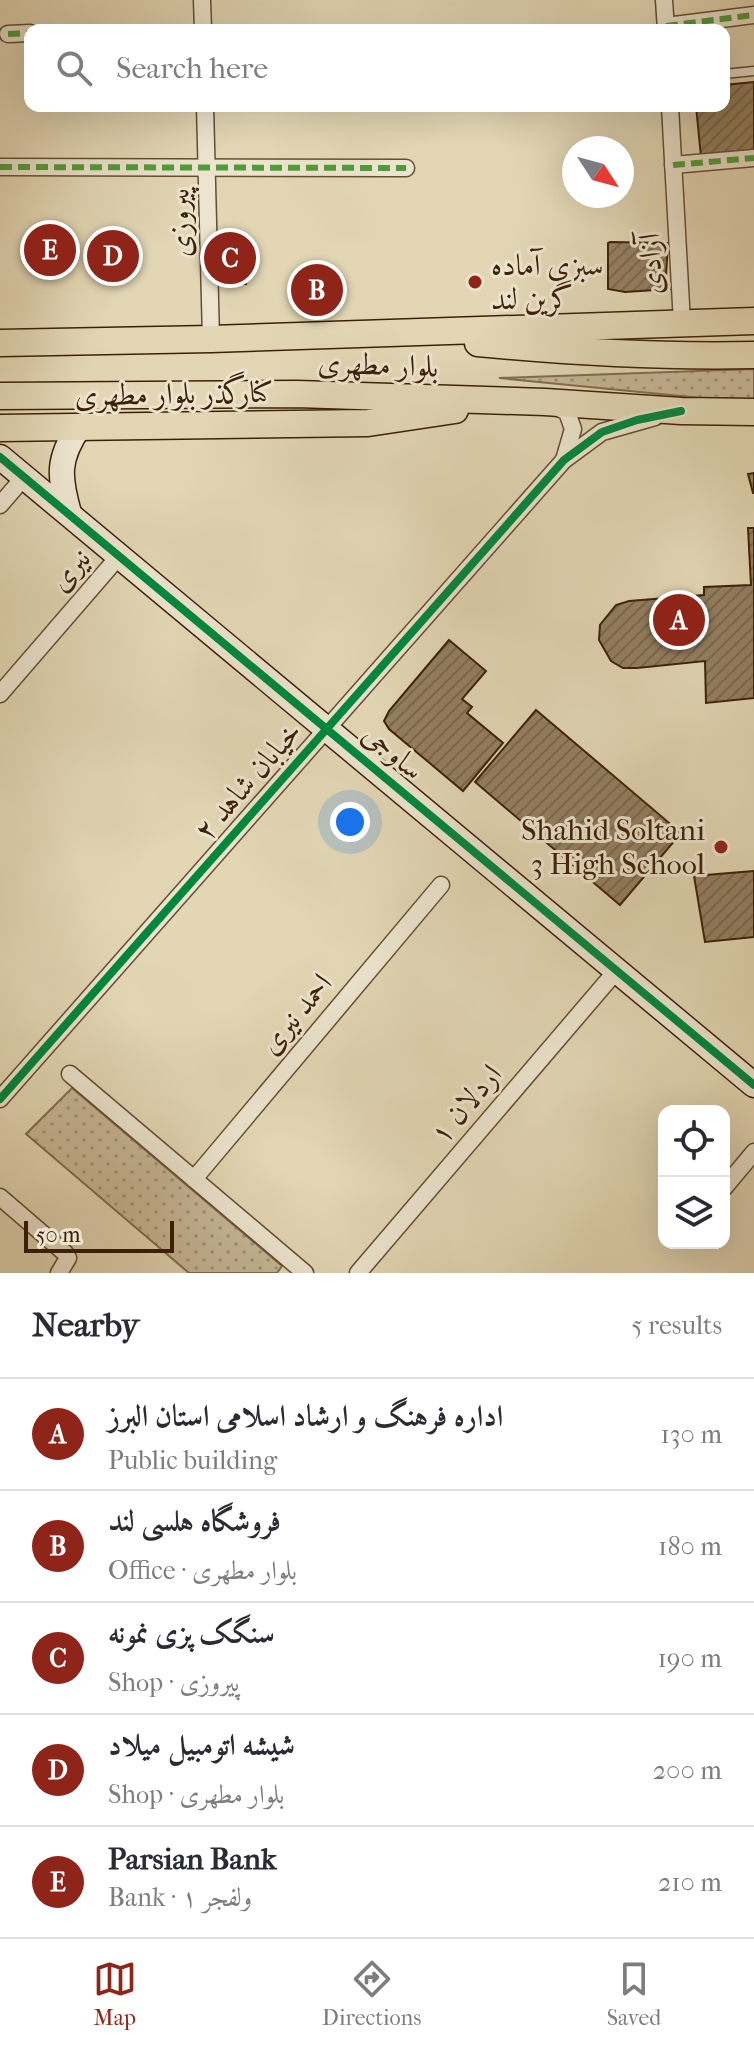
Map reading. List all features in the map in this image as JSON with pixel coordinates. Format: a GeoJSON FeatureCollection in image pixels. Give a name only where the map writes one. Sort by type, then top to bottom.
{"type":"FeatureCollection","features":[{"type":"Feature","properties":{"kind":"main road","name":"بلوار مطهری"},"geometry":{"type":"LineString","coordinates":[[0,343],[754,321]]}},
{"type":"Feature","properties":{"kind":"main road"},"geometry":{"type":"LineString","coordinates":[[381,334],[598,352],[754,355]]}},
{"type":"Feature","properties":{"kind":"main road","name":"بلوار مطهری"},"geometry":{"type":"LineString","coordinates":[[0,396],[297,394],[754,412]]}},
{"type":"Feature","properties":{"kind":"main road","name":"کنارگذر بلوار مطهری"},"geometry":{"type":"LineString","coordinates":[[0,428],[368,423],[441,414],[491,401]]}},
{"type":"Feature","properties":{"kind":"main road"},"geometry":{"type":"LineString","coordinates":[[721,411],[754,404]]}},
{"type":"Feature","properties":{"kind":"street"},"geometry":{"type":"LineString","coordinates":[[202,0],[203,24]]}},
{"type":"Feature","properties":{"kind":"street"},"geometry":{"type":"LineString","coordinates":[[664,0],[666,24]]}},
{"type":"Feature","properties":{"kind":"street"},"geometry":{"type":"LineString","coordinates":[[693,24],[754,15]]}},
{"type":"Feature","properties":{"kind":"street"},"geometry":{"type":"LineString","coordinates":[[8,34],[24,33]]}},
{"type":"Feature","properties":{"kind":"street","name":"پیروزی"},"geometry":{"type":"LineString","coordinates":[[205,112],[211,339]]}},
{"type":"Feature","properties":{"kind":"street","name":"آزادی"},"geometry":{"type":"LineString","coordinates":[[670,112],[682,323]]}},
{"type":"Feature","properties":{"kind":"street"},"geometry":{"type":"LineString","coordinates":[[673,165],[754,158]]}},
{"type":"Feature","properties":{"kind":"street"},"geometry":{"type":"LineString","coordinates":[[0,167],[406,168]]}},
{"type":"Feature","properties":{"kind":"street"},"geometry":{"type":"LineString","coordinates":[[545,402],[567,412],[573,429],[564,460]]}},
{"type":"Feature","properties":{"kind":"street","name":"خیابان شاهد ۲"},"geometry":{"type":"LineString","coordinates":[[0,1099],[564,460],[602,432],[637,420],[681,411]]}},
{"type":"Feature","properties":{"kind":"street"},"geometry":{"type":"LineString","coordinates":[[69,513],[61,485],[62,462],[68,443],[79,427]]}},
{"type":"Feature","properties":{"kind":"street","name":"ساوجی"},"geometry":{"type":"LineString","coordinates":[[0,457],[754,1085]]}},
{"type":"Feature","properties":{"kind":"street"},"geometry":{"type":"LineString","coordinates":[[0,505],[25,476]]}},
{"type":"Feature","properties":{"kind":"street","name":"نیری"},"geometry":{"type":"LineString","coordinates":[[0,694],[120,555]]}},
{"type":"Feature","properties":{"kind":"street","name":"احمد نیری"},"geometry":{"type":"LineString","coordinates":[[194,1179],[441,885]]}},
{"type":"Feature","properties":{"kind":"street","name":"اردلان ۱"},"geometry":{"type":"LineString","coordinates":[[358,1273],[617,970]]}},
{"type":"Feature","properties":{"kind":"street"},"geometry":{"type":"LineString","coordinates":[[70,1074],[305,1273]]}},
{"type":"Feature","properties":{"kind":"street"},"geometry":{"type":"LineString","coordinates":[[730,1181],[754,1152]]}},
{"type":"Feature","properties":{"kind":"street"},"geometry":{"type":"LineString","coordinates":[[0,1197],[68,1258],[59,1273]]}},
{"type":"Feature","properties":{"kind":"lane"},"geometry":{"type":"LineString","coordinates":[[730,73],[754,71]]}},
{"type":"Feature","properties":{"kind":"shaded area"},"geometry":{"type":"Polygon","coordinates":[[[754,369],[754,399],[701,398],[499,378],[754,369]]]}},
{"type":"Feature","properties":{"kind":"shaded area"},"geometry":{"type":"Polygon","coordinates":[[[72,1088],[282,1266],[277,1273],[189,1273],[26,1134],[72,1088]]]}},
{"type":"Feature","properties":{"kind":"building"},"geometry":{"type":"Polygon","coordinates":[[[754,82],[754,152],[701,157],[697,112],[730,112],[730,84],[754,82]]]}},
{"type":"Feature","properties":{"kind":"building"},"geometry":{"type":"Polygon","coordinates":[[[246,234],[246,284],[214,282],[216,235],[246,234]]]}},
{"type":"Feature","properties":{"kind":"building"},"geometry":{"type":"Polygon","coordinates":[[[610,242],[668,243],[666,276],[670,289],[625,292],[608,289],[610,242]]]}},
{"type":"Feature","properties":{"kind":"building"},"geometry":{"type":"Polygon","coordinates":[[[754,473],[754,493],[753,493],[748,474],[754,473]]]}},
{"type":"Feature","properties":{"kind":"building"},"geometry":{"type":"Polygon","coordinates":[[[748,528],[754,528],[754,698],[706,703],[705,661],[623,668],[611,661],[599,640],[600,625],[616,605],[629,601],[704,595],[704,587],[751,585],[748,528]]]}},
{"type":"Feature","properties":{"kind":"building"},"geometry":{"type":"Polygon","coordinates":[[[449,640],[486,671],[462,699],[472,707],[467,713],[503,743],[463,791],[389,729],[384,721],[449,640]]]}},
{"type":"Feature","properties":{"kind":"building"},"geometry":{"type":"Polygon","coordinates":[[[536,710],[681,833],[620,905],[475,782],[536,710]]]}},
{"type":"Feature","properties":{"kind":"building"},"geometry":{"type":"Polygon","coordinates":[[[754,871],[754,937],[705,942],[694,876],[754,871]]]}},
{"type":"Feature","properties":{"kind":"marked path"},"geometry":{"type":"LineString","coordinates":[[682,24],[754,15]]}},
{"type":"Feature","properties":{"kind":"marked path"},"geometry":{"type":"LineString","coordinates":[[8,34],[24,33]]}},
{"type":"Feature","properties":{"kind":"marked path"},"geometry":{"type":"LineString","coordinates":[[673,165],[754,158]]}},
{"type":"Feature","properties":{"kind":"marked path"},"geometry":{"type":"LineString","coordinates":[[0,167],[406,168]]}},
{"type":"Feature","properties":{"kind":"cycle path"},"geometry":{"type":"LineString","coordinates":[[0,1099],[564,460],[602,432],[637,420],[681,411]]}},
{"type":"Feature","properties":{"kind":"cycle path"},"geometry":{"type":"LineString","coordinates":[[0,457],[754,1085]]}},
{"type":"Feature","properties":{"kind":"place","name":"Parsian Bank"},"geometry":{"type":"Point","coordinates":[50,250]}},
{"type":"Feature","properties":{"kind":"place","name":"شیشه اتومبیل میلاد"},"geometry":{"type":"Point","coordinates":[113,256]}},
{"type":"Feature","properties":{"kind":"place","name":"سنگک پزی نمونه"},"geometry":{"type":"Point","coordinates":[230,258]}},
{"type":"Feature","properties":{"kind":"place","name":"سبزی آماده گرین لند"},"geometry":{"type":"Point","coordinates":[475,282]}},
{"type":"Feature","properties":{"kind":"place","name":"فروشگاه هلسی لند"},"geometry":{"type":"Point","coordinates":[317,290]}},
{"type":"Feature","properties":{"kind":"place","name":"اداره فرهنگ و ارشاد اسلامی استان البرز"},"geometry":{"type":"Point","coordinates":[679,620]}},
{"type":"Feature","properties":{"kind":"place","name":"Shahid Soltani 3 High School"},"geometry":{"type":"Point","coordinates":[721,847]}}]}
